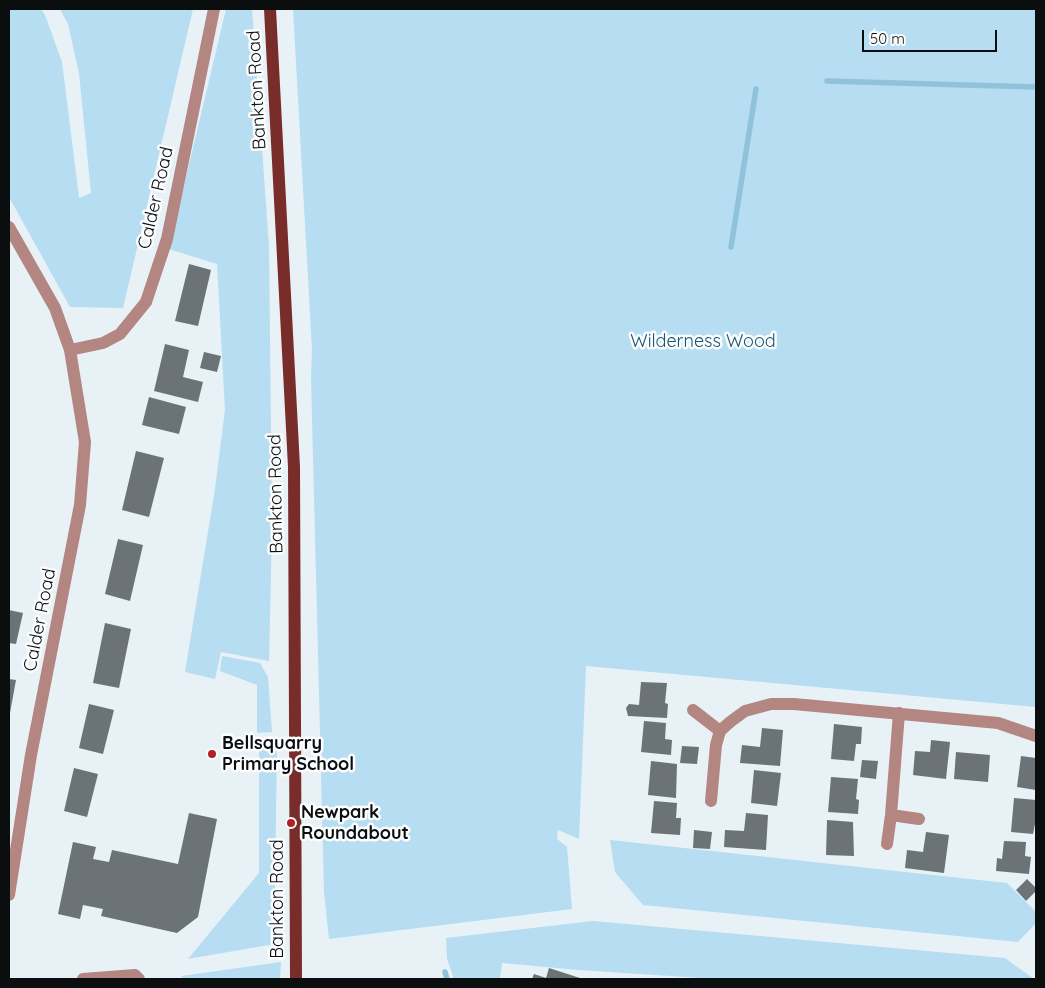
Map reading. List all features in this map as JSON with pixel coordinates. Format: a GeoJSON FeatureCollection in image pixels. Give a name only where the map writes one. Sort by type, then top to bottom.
{"type":"FeatureCollection","features":[{"type":"Feature","properties":{"kind":"main road","name":"Bankton Road"},"geometry":{"type":"LineString","coordinates":[[270,9],[294,467],[296,979]]}},
{"type":"Feature","properties":{"kind":"street","name":"Calder Road"},"geometry":{"type":"LineString","coordinates":[[70,350],[103,344],[120,334],[146,302],[167,239],[214,9]]}},
{"type":"Feature","properties":{"kind":"street","name":"Calder Road"},"geometry":{"type":"LineString","coordinates":[[9,227],[54,308],[70,350],[85,442],[80,505],[31,755],[9,895]]}},
{"type":"Feature","properties":{"kind":"street"},"geometry":{"type":"LineString","coordinates":[[711,801],[716,746],[720,731],[745,711],[771,704],[794,704],[998,723],[1036,736]]}},
{"type":"Feature","properties":{"kind":"street"},"geometry":{"type":"LineString","coordinates":[[693,710],[720,731]]}},
{"type":"Feature","properties":{"kind":"street"},"geometry":{"type":"LineString","coordinates":[[887,844],[899,713]]}},
{"type":"Feature","properties":{"kind":"street"},"geometry":{"type":"LineString","coordinates":[[891,815],[919,818]]}},
{"type":"Feature","properties":{"kind":"street"},"geometry":{"type":"LineString","coordinates":[[83,979],[135,975],[139,979]]}},
{"type":"Feature","properties":{"kind":"green space"},"geometry":{"type":"Polygon","coordinates":[[[9,9],[41,9],[45,15],[62,62],[79,198],[91,193],[79,73],[68,24],[60,9],[193,9],[123,308],[70,307],[9,197],[9,9]]]}},
{"type":"Feature","properties":{"kind":"green space"},"geometry":{"type":"Polygon","coordinates":[[[226,9],[252,9],[269,246],[272,527],[269,661],[221,652],[215,679],[185,672],[215,489],[225,410],[217,264],[169,249],[226,9]]]}},
{"type":"Feature","properties":{"kind":"green space","name":"Wilderness Wood"},"geometry":{"type":"Polygon","coordinates":[[[293,9],[1036,9],[1036,707],[586,666],[579,839],[558,830],[557,839],[567,847],[572,909],[329,939],[324,892],[311,377],[312,350],[293,9]]]}},
{"type":"Feature","properties":{"kind":"green space"},"geometry":{"type":"Polygon","coordinates":[[[222,656],[260,663],[268,677],[272,732],[257,733],[257,685],[220,671],[222,656]]]}},
{"type":"Feature","properties":{"kind":"green space"},"geometry":{"type":"Polygon","coordinates":[[[259,746],[277,747],[274,944],[188,959],[259,873],[259,746]]]}},
{"type":"Feature","properties":{"kind":"green space"},"geometry":{"type":"Polygon","coordinates":[[[610,840],[1007,883],[1036,912],[1036,923],[1018,942],[643,905],[615,872],[610,840]]]}},
{"type":"Feature","properties":{"kind":"green space"},"geometry":{"type":"Polygon","coordinates":[[[593,921],[1005,958],[1034,979],[716,979],[502,963],[500,979],[454,979],[447,959],[446,938],[593,921]]]}},
{"type":"Feature","properties":{"kind":"green space"},"geometry":{"type":"Polygon","coordinates":[[[281,962],[280,979],[184,979],[181,976],[281,962]]]}},
{"type":"Feature","properties":{"kind":"building"},"geometry":{"type":"Polygon","coordinates":[[[189,264],[211,270],[198,326],[175,321],[189,264]]]}},
{"type":"Feature","properties":{"kind":"building"},"geometry":{"type":"Polygon","coordinates":[[[165,344],[189,350],[183,377],[203,382],[198,402],[154,391],[165,344]]]}},
{"type":"Feature","properties":{"kind":"building"},"geometry":{"type":"Polygon","coordinates":[[[204,352],[221,356],[217,372],[200,368],[204,352]]]}},
{"type":"Feature","properties":{"kind":"building"},"geometry":{"type":"Polygon","coordinates":[[[149,397],[186,407],[179,434],[142,425],[149,397]]]}},
{"type":"Feature","properties":{"kind":"building"},"geometry":{"type":"Polygon","coordinates":[[[136,451],[164,458],[149,517],[122,510],[136,451]]]}},
{"type":"Feature","properties":{"kind":"building"},"geometry":{"type":"Polygon","coordinates":[[[118,539],[143,545],[130,601],[105,594],[118,539]]]}},
{"type":"Feature","properties":{"kind":"building"},"geometry":{"type":"Polygon","coordinates":[[[9,610],[23,613],[16,644],[9,643],[9,610]]]}},
{"type":"Feature","properties":{"kind":"building"},"geometry":{"type":"Polygon","coordinates":[[[105,623],[131,629],[119,688],[93,683],[105,623]]]}},
{"type":"Feature","properties":{"kind":"building"},"geometry":{"type":"Polygon","coordinates":[[[9,679],[16,680],[10,713],[9,713],[9,679]]]}},
{"type":"Feature","properties":{"kind":"building"},"geometry":{"type":"Polygon","coordinates":[[[641,682],[667,683],[665,703],[668,704],[667,718],[628,716],[626,708],[629,704],[639,705],[641,682]]]}},
{"type":"Feature","properties":{"kind":"building"},"geometry":{"type":"Polygon","coordinates":[[[89,704],[114,710],[103,754],[79,748],[89,704]]]}},
{"type":"Feature","properties":{"kind":"building"},"geometry":{"type":"Polygon","coordinates":[[[644,721],[666,723],[665,739],[672,740],[671,755],[641,752],[644,721]]]}},
{"type":"Feature","properties":{"kind":"building"},"geometry":{"type":"Polygon","coordinates":[[[834,724],[862,727],[861,744],[856,744],[854,761],[831,759],[834,724]]]}},
{"type":"Feature","properties":{"kind":"building"},"geometry":{"type":"Polygon","coordinates":[[[762,728],[783,730],[780,766],[740,763],[742,745],[760,747],[762,728]]]}},
{"type":"Feature","properties":{"kind":"building"},"geometry":{"type":"Polygon","coordinates":[[[931,740],[950,742],[946,779],[913,775],[915,751],[930,752],[931,740]]]}},
{"type":"Feature","properties":{"kind":"building"},"geometry":{"type":"Polygon","coordinates":[[[682,746],[699,747],[697,764],[680,763],[682,746]]]}},
{"type":"Feature","properties":{"kind":"building"},"geometry":{"type":"Polygon","coordinates":[[[956,752],[990,755],[988,782],[954,779],[956,752]]]}},
{"type":"Feature","properties":{"kind":"building"},"geometry":{"type":"Polygon","coordinates":[[[1021,756],[1036,758],[1036,790],[1017,787],[1021,756]]]}},
{"type":"Feature","properties":{"kind":"building"},"geometry":{"type":"Polygon","coordinates":[[[862,760],[878,761],[876,779],[860,777],[862,760]]]}},
{"type":"Feature","properties":{"kind":"building"},"geometry":{"type":"Polygon","coordinates":[[[651,761],[677,764],[676,798],[648,795],[651,761]]]}},
{"type":"Feature","properties":{"kind":"building"},"geometry":{"type":"Polygon","coordinates":[[[74,768],[98,774],[87,817],[64,811],[74,768]]]}},
{"type":"Feature","properties":{"kind":"building"},"geometry":{"type":"Polygon","coordinates":[[[754,770],[781,773],[777,806],[751,803],[754,770]]]}},
{"type":"Feature","properties":{"kind":"building"},"geometry":{"type":"Polygon","coordinates":[[[831,777],[858,779],[856,799],[859,800],[858,814],[828,812],[831,777]]]}},
{"type":"Feature","properties":{"kind":"building"},"geometry":{"type":"Polygon","coordinates":[[[1014,798],[1036,800],[1036,819],[1033,834],[1011,832],[1014,798]]]}},
{"type":"Feature","properties":{"kind":"building"},"geometry":{"type":"Polygon","coordinates":[[[654,801],[677,803],[676,818],[681,818],[680,835],[651,833],[654,801]]]}},
{"type":"Feature","properties":{"kind":"building"},"geometry":{"type":"Polygon","coordinates":[[[189,813],[217,819],[198,917],[177,933],[101,916],[103,909],[83,905],[80,919],[58,914],[73,842],[96,847],[93,859],[109,862],[112,850],[178,864],[189,813]]]}},
{"type":"Feature","properties":{"kind":"building"},"geometry":{"type":"Polygon","coordinates":[[[746,813],[768,815],[766,850],[724,847],[725,830],[744,831],[746,813]]]}},
{"type":"Feature","properties":{"kind":"building"},"geometry":{"type":"Polygon","coordinates":[[[827,820],[853,822],[854,856],[826,855],[827,820]]]}},
{"type":"Feature","properties":{"kind":"building"},"geometry":{"type":"Polygon","coordinates":[[[694,830],[712,832],[710,849],[693,848],[694,830]]]}},
{"type":"Feature","properties":{"kind":"building"},"geometry":{"type":"Polygon","coordinates":[[[926,832],[949,835],[944,873],[905,868],[907,850],[923,852],[926,832]]]}},
{"type":"Feature","properties":{"kind":"building"},"geometry":{"type":"Polygon","coordinates":[[[1004,841],[1026,842],[1025,856],[1031,857],[1029,874],[996,871],[997,858],[1002,859],[1004,841]]]}},
{"type":"Feature","properties":{"kind":"building"},"geometry":{"type":"Polygon","coordinates":[[[1027,879],[1036,888],[1036,891],[1026,901],[1016,890],[1027,879]]]}},
{"type":"Feature","properties":{"kind":"building"},"geometry":{"type":"Polygon","coordinates":[[[549,968],[583,979],[532,979],[534,974],[546,978],[549,968]]]}},
{"type":"Feature","properties":{"kind":"waterway"},"geometry":{"type":"LineString","coordinates":[[827,81],[1036,87]]}},
{"type":"Feature","properties":{"kind":"waterway"},"geometry":{"type":"LineString","coordinates":[[731,247],[756,89]]}},
{"type":"Feature","properties":{"kind":"waterway"},"geometry":{"type":"LineString","coordinates":[[445,972],[447,979]]}},
{"type":"Feature","properties":{"kind":"place","name":"Bellsquarry Primary School"},"geometry":{"type":"Point","coordinates":[212,754]}},
{"type":"Feature","properties":{"kind":"place","name":"Newpark Roundabout"},"geometry":{"type":"Point","coordinates":[291,823]}}]}
